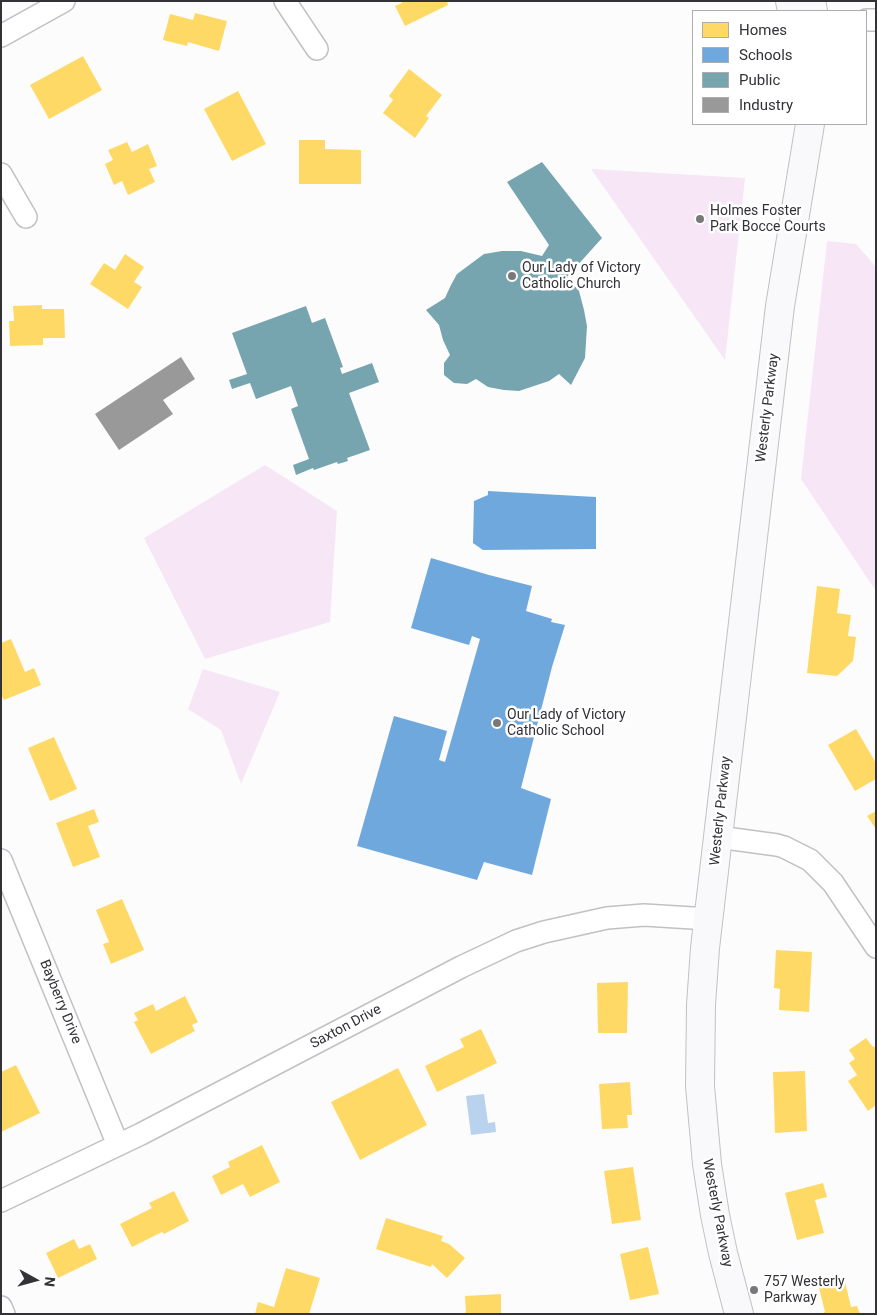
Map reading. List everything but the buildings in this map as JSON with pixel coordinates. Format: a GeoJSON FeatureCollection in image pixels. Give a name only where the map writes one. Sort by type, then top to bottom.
{"type":"FeatureCollection","features":[{"type":"Feature","properties":{"kind":"main road","name":"Westerly Parkway"},"geometry":{"type":"LineString","coordinates":[[739,1314],[723,1253],[707,1164],[700,1086],[701,1005],[704,955],[780,306],[793,125]]}},
{"type":"Feature","properties":{"kind":"main road","name":"Westerly Parkway"},"geometry":{"type":"LineString","coordinates":[[780,306],[810,125]]}},
{"type":"Feature","properties":{"kind":"street"},"geometry":{"type":"LineString","coordinates":[[1,36],[64,1]]}},
{"type":"Feature","properties":{"kind":"street"},"geometry":{"type":"LineString","coordinates":[[285,1],[317,49]]}},
{"type":"Feature","properties":{"kind":"street"},"geometry":{"type":"LineString","coordinates":[[1,174],[26,217]]}},
{"type":"Feature","properties":{"kind":"street"},"geometry":{"type":"LineString","coordinates":[[718,837],[784,847],[810,860],[833,882],[876,946]]}},
{"type":"Feature","properties":{"kind":"street","name":"Bayberry Drive"},"geometry":{"type":"LineString","coordinates":[[1,860],[118,1145]]}},
{"type":"Feature","properties":{"kind":"street","name":"Saxton Drive"},"geometry":{"type":"LineString","coordinates":[[1,1201],[141,1134],[461,967],[516,941],[544,932],[607,918],[644,915],[709,919]]}},
{"type":"Feature","properties":{"kind":"street"},"geometry":{"type":"LineString","coordinates":[[1,1307],[4,1314]]}},
{"type":"Feature","properties":{"kind":"shaded area"},"geometry":{"type":"Polygon","coordinates":[[[591,169],[745,178],[725,360],[591,169]]]}},
{"type":"Feature","properties":{"kind":"shaded area"},"geometry":{"type":"Polygon","coordinates":[[[827,241],[856,244],[876,267],[876,591],[801,479],[827,241]]]}},
{"type":"Feature","properties":{"kind":"shaded area"},"geometry":{"type":"Polygon","coordinates":[[[265,465],[337,511],[330,622],[205,659],[144,538],[265,465]]]}},
{"type":"Feature","properties":{"kind":"shaded area"},"geometry":{"type":"Polygon","coordinates":[[[203,669],[280,692],[241,784],[221,730],[188,709],[203,669]]]}},
{"type":"Feature","properties":{"kind":"water"},"geometry":{"type":"Polygon","coordinates":[[[484,1094],[488,1123],[495,1122],[496,1132],[471,1135],[466,1096],[484,1094]]]}},
{"type":"Feature","properties":{"kind":"place","name":"Holmes Foster Park Bocce Courts"},"geometry":{"type":"Point","coordinates":[700,219]}},
{"type":"Feature","properties":{"kind":"place","name":"Our Lady of Victory Catholic Church"},"geometry":{"type":"Point","coordinates":[512,276]}},
{"type":"Feature","properties":{"kind":"place","name":"Our Lady of Victory Catholic School"},"geometry":{"type":"Point","coordinates":[497,723]}},
{"type":"Feature","properties":{"kind":"place","name":"757 Westerly Parkway"},"geometry":{"type":"Point","coordinates":[754,1290]}}]}
